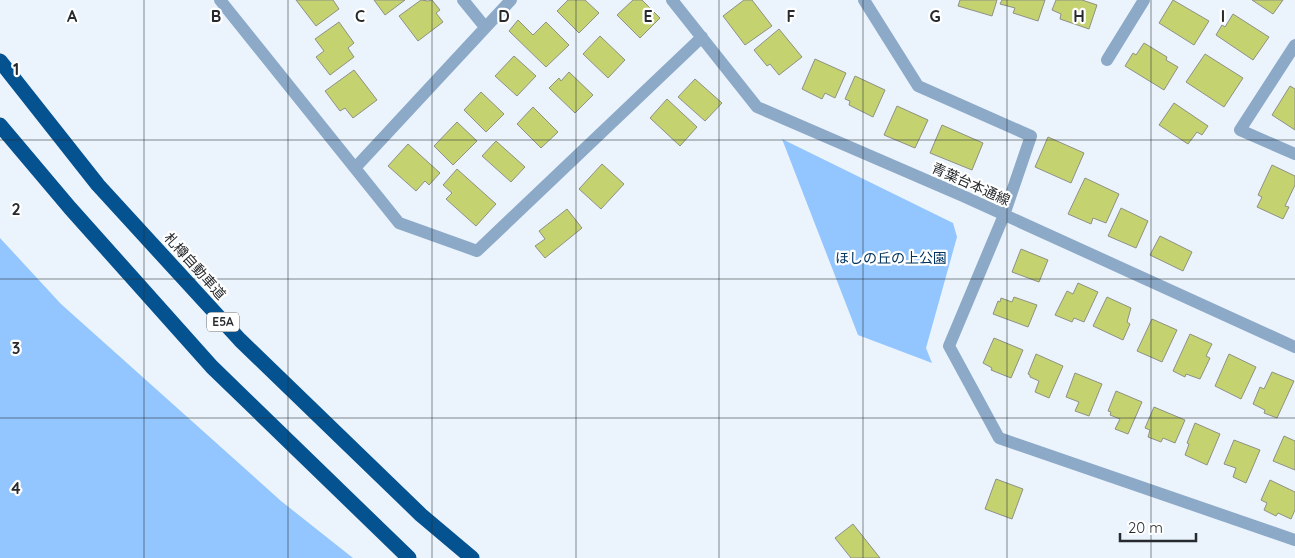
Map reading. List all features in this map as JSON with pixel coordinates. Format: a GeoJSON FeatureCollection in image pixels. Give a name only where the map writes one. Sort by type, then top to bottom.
{"type":"FeatureCollection","features":[{"type":"Feature","properties":{"kind":"highway","name":"札樽自動車道"},"geometry":{"type":"LineString","coordinates":[[0,61],[98,186],[240,340],[420,515],[472,558]]}},
{"type":"Feature","properties":{"kind":"highway","name":"E5A"},"geometry":{"type":"LineString","coordinates":[[0,125],[70,208],[212,367],[409,558]]}},
{"type":"Feature","properties":{"kind":"street"},"geometry":{"type":"LineString","coordinates":[[220,0],[399,223],[477,250],[702,38]]}},
{"type":"Feature","properties":{"kind":"street"},"geometry":{"type":"LineString","coordinates":[[463,0],[485,27]]}},
{"type":"Feature","properties":{"kind":"street"},"geometry":{"type":"LineString","coordinates":[[356,168],[511,0]]}},
{"type":"Feature","properties":{"kind":"street","name":"青葉台本通線"},"geometry":{"type":"LineString","coordinates":[[672,0],[758,106],[1295,347]]}},
{"type":"Feature","properties":{"kind":"street"},"geometry":{"type":"LineString","coordinates":[[864,0],[918,86],[1031,136],[1004,215],[950,346],[999,438],[1295,540]]}},
{"type":"Feature","properties":{"kind":"street"},"geometry":{"type":"LineString","coordinates":[[1107,60],[1144,0]]}},
{"type":"Feature","properties":{"kind":"street"},"geometry":{"type":"LineString","coordinates":[[1295,45],[1240,130],[1295,154]]}},
{"type":"Feature","properties":{"kind":"green space","name":"ほしの丘の上公園"},"geometry":{"type":"Polygon","coordinates":[[[782,139],[953,223],[957,237],[926,348],[932,363],[858,335],[782,139]]]}},
{"type":"Feature","properties":{"kind":"green space"},"geometry":{"type":"Polygon","coordinates":[[[0,238],[61,304],[281,501],[353,558],[0,558],[0,238]]]}},
{"type":"Feature","properties":{"kind":"building"},"geometry":{"type":"Polygon","coordinates":[[[296,0],[333,0],[339,9],[316,26],[296,0]]]}},
{"type":"Feature","properties":{"kind":"building"},"geometry":{"type":"Polygon","coordinates":[[[374,0],[405,0],[385,15],[374,0]]]}},
{"type":"Feature","properties":{"kind":"building"},"geometry":{"type":"Polygon","coordinates":[[[421,0],[432,0],[440,10],[436,13],[443,22],[418,41],[399,16],[421,0]]]}},
{"type":"Feature","properties":{"kind":"building"},"geometry":{"type":"Polygon","coordinates":[[[568,0],[585,0],[599,13],[579,33],[557,11],[568,0]]]}},
{"type":"Feature","properties":{"kind":"building"},"geometry":{"type":"Polygon","coordinates":[[[633,0],[642,0],[660,18],[640,38],[617,15],[633,0]]]}},
{"type":"Feature","properties":{"kind":"building"},"geometry":{"type":"Polygon","coordinates":[[[744,0],[752,0],[772,26],[745,45],[723,16],[744,0]]]}},
{"type":"Feature","properties":{"kind":"building"},"geometry":{"type":"Polygon","coordinates":[[[960,0],[997,0],[992,16],[958,6],[960,0]]]}},
{"type":"Feature","properties":{"kind":"building"},"geometry":{"type":"Polygon","coordinates":[[[1002,0],[1045,0],[1038,21],[1013,13],[1015,8],[1000,4],[1002,0]]]}},
{"type":"Feature","properties":{"kind":"building"},"geometry":{"type":"Polygon","coordinates":[[[1056,0],[1082,0],[1097,5],[1089,29],[1060,19],[1061,14],[1052,10],[1056,0]]]}},
{"type":"Feature","properties":{"kind":"building"},"geometry":{"type":"Polygon","coordinates":[[[1173,0],[1209,21],[1194,45],[1159,23],[1173,0]]]}},
{"type":"Feature","properties":{"kind":"building"},"geometry":{"type":"Polygon","coordinates":[[[1252,0],[1283,0],[1273,14],[1252,0]]]}},
{"type":"Feature","properties":{"kind":"building"},"geometry":{"type":"Polygon","coordinates":[[[1233,14],[1269,37],[1253,60],[1216,35],[1222,25],[1225,27],[1233,14]]]}},
{"type":"Feature","properties":{"kind":"building"},"geometry":{"type":"Polygon","coordinates":[[[518,20],[533,35],[546,22],[569,45],[546,67],[509,31],[518,20]]]}},
{"type":"Feature","properties":{"kind":"building"},"geometry":{"type":"Polygon","coordinates":[[[339,22],[354,43],[348,48],[354,57],[330,75],[316,57],[324,51],[315,39],[339,22]]]}},
{"type":"Feature","properties":{"kind":"building"},"geometry":{"type":"Polygon","coordinates":[[[779,29],[802,57],[779,75],[770,64],[767,66],[754,50],[779,29]]]}},
{"type":"Feature","properties":{"kind":"building"},"geometry":{"type":"Polygon","coordinates":[[[600,36],[625,60],[608,78],[583,54],[600,36]]]}},
{"type":"Feature","properties":{"kind":"building"},"geometry":{"type":"Polygon","coordinates":[[[1144,43],[1167,57],[1166,60],[1178,67],[1164,90],[1125,66],[1133,53],[1136,55],[1144,43]]]}},
{"type":"Feature","properties":{"kind":"building"},"geometry":{"type":"Polygon","coordinates":[[[1205,54],[1243,78],[1224,107],[1186,82],[1205,54]]]}},
{"type":"Feature","properties":{"kind":"building"},"geometry":{"type":"Polygon","coordinates":[[[514,56],[536,76],[517,96],[495,76],[514,56]]]}},
{"type":"Feature","properties":{"kind":"building"},"geometry":{"type":"Polygon","coordinates":[[[815,59],[846,73],[835,98],[825,93],[822,99],[802,89],[815,59]]]}},
{"type":"Feature","properties":{"kind":"building"},"geometry":{"type":"Polygon","coordinates":[[[354,70],[377,100],[353,118],[345,108],[340,111],[325,91],[354,70]]]}},
{"type":"Feature","properties":{"kind":"building"},"geometry":{"type":"Polygon","coordinates":[[[569,72],[593,95],[575,113],[549,88],[559,78],[561,81],[569,72]]]}},
{"type":"Feature","properties":{"kind":"building"},"geometry":{"type":"Polygon","coordinates":[[[855,76],[885,90],[873,117],[849,105],[850,101],[845,99],[855,76]]]}},
{"type":"Feature","properties":{"kind":"building"},"geometry":{"type":"Polygon","coordinates":[[[695,79],[722,103],[705,121],[678,97],[695,79]]]}},
{"type":"Feature","properties":{"kind":"building"},"geometry":{"type":"Polygon","coordinates":[[[1290,86],[1295,89],[1295,130],[1272,115],[1290,86]]]}},
{"type":"Feature","properties":{"kind":"building"},"geometry":{"type":"Polygon","coordinates":[[[481,92],[504,114],[486,132],[464,110],[481,92]]]}},
{"type":"Feature","properties":{"kind":"building"},"geometry":{"type":"Polygon","coordinates":[[[667,99],[697,127],[680,146],[650,118],[667,99]]]}},
{"type":"Feature","properties":{"kind":"building"},"geometry":{"type":"Polygon","coordinates":[[[1174,103],[1208,126],[1202,135],[1197,132],[1188,144],[1159,125],[1174,103]]]}},
{"type":"Feature","properties":{"kind":"building"},"geometry":{"type":"Polygon","coordinates":[[[897,106],[928,120],[915,148],[884,135],[897,106]]]}},
{"type":"Feature","properties":{"kind":"building"},"geometry":{"type":"Polygon","coordinates":[[[533,107],[558,132],[541,148],[517,124],[533,107]]]}},
{"type":"Feature","properties":{"kind":"building"},"geometry":{"type":"Polygon","coordinates":[[[457,122],[477,141],[453,165],[434,146],[457,122]]]}},
{"type":"Feature","properties":{"kind":"building"},"geometry":{"type":"Polygon","coordinates":[[[942,125],[983,143],[972,170],[930,153],[942,125]]]}},
{"type":"Feature","properties":{"kind":"building"},"geometry":{"type":"Polygon","coordinates":[[[1048,137],[1084,153],[1071,183],[1035,167],[1048,137]]]}},
{"type":"Feature","properties":{"kind":"building"},"geometry":{"type":"Polygon","coordinates":[[[496,141],[525,167],[511,182],[482,156],[496,141]]]}},
{"type":"Feature","properties":{"kind":"building"},"geometry":{"type":"Polygon","coordinates":[[[408,144],[440,173],[429,185],[425,181],[416,191],[388,166],[408,144]]]}},
{"type":"Feature","properties":{"kind":"building"},"geometry":{"type":"Polygon","coordinates":[[[602,164],[624,184],[601,209],[579,189],[602,164]]]}},
{"type":"Feature","properties":{"kind":"building"},"geometry":{"type":"Polygon","coordinates":[[[1272,165],[1295,176],[1295,185],[1285,206],[1289,207],[1283,219],[1257,207],[1262,197],[1258,195],[1272,165]]]}},
{"type":"Feature","properties":{"kind":"building"},"geometry":{"type":"Polygon","coordinates":[[[457,169],[496,204],[476,226],[446,199],[452,193],[443,185],[457,169]]]}},
{"type":"Feature","properties":{"kind":"building"},"geometry":{"type":"Polygon","coordinates":[[[1085,178],[1119,194],[1106,223],[1093,218],[1091,224],[1068,214],[1085,178]]]}},
{"type":"Feature","properties":{"kind":"building"},"geometry":{"type":"Polygon","coordinates":[[[1121,208],[1148,221],[1136,248],[1108,236],[1121,208]]]}},
{"type":"Feature","properties":{"kind":"building"},"geometry":{"type":"Polygon","coordinates":[[[567,209],[582,228],[545,258],[535,246],[545,239],[539,231],[567,209]]]}},
{"type":"Feature","properties":{"kind":"building"},"geometry":{"type":"Polygon","coordinates":[[[1160,236],[1192,252],[1183,271],[1150,255],[1160,236]]]}},
{"type":"Feature","properties":{"kind":"building"},"geometry":{"type":"Polygon","coordinates":[[[1021,249],[1048,260],[1039,282],[1012,272],[1021,249]]]}},
{"type":"Feature","properties":{"kind":"building"},"geometry":{"type":"Polygon","coordinates":[[[1078,283],[1098,292],[1084,322],[1074,318],[1072,322],[1055,315],[1067,291],[1073,294],[1078,283]]]}},
{"type":"Feature","properties":{"kind":"building"},"geometry":{"type":"Polygon","coordinates":[[[1014,297],[1037,305],[1028,327],[993,314],[1001,298],[1012,302],[1014,297]]]}},
{"type":"Feature","properties":{"kind":"building"},"geometry":{"type":"Polygon","coordinates":[[[1107,297],[1131,308],[1127,322],[1130,324],[1123,340],[1093,326],[1107,297]]]}},
{"type":"Feature","properties":{"kind":"building"},"geometry":{"type":"Polygon","coordinates":[[[1152,319],[1177,330],[1162,362],[1137,351],[1152,319]]]}},
{"type":"Feature","properties":{"kind":"building"},"geometry":{"type":"Polygon","coordinates":[[[1190,334],[1212,344],[1206,356],[1210,358],[1200,379],[1186,374],[1185,377],[1173,371],[1190,334]]]}},
{"type":"Feature","properties":{"kind":"building"},"geometry":{"type":"Polygon","coordinates":[[[994,338],[1023,350],[1011,378],[991,370],[992,368],[983,363],[994,338]]]}},
{"type":"Feature","properties":{"kind":"building"},"geometry":{"type":"Polygon","coordinates":[[[1036,354],[1063,366],[1049,398],[1035,392],[1039,381],[1028,374],[1036,354]]]}},
{"type":"Feature","properties":{"kind":"building"},"geometry":{"type":"Polygon","coordinates":[[[1229,354],[1256,367],[1241,399],[1215,386],[1229,354]]]}},
{"type":"Feature","properties":{"kind":"building"},"geometry":{"type":"Polygon","coordinates":[[[1272,372],[1294,381],[1277,418],[1264,413],[1265,410],[1253,404],[1260,387],[1264,389],[1272,372]]]}},
{"type":"Feature","properties":{"kind":"building"},"geometry":{"type":"Polygon","coordinates":[[[1075,373],[1102,384],[1089,416],[1075,411],[1079,402],[1066,397],[1075,373]]]}},
{"type":"Feature","properties":{"kind":"building"},"geometry":{"type":"Polygon","coordinates":[[[1116,391],[1142,402],[1128,434],[1115,429],[1120,419],[1110,415],[1111,412],[1108,411],[1116,391]]]}},
{"type":"Feature","properties":{"kind":"building"},"geometry":{"type":"Polygon","coordinates":[[[1154,407],[1185,420],[1175,443],[1163,438],[1161,442],[1148,437],[1150,430],[1145,428],[1154,407]]]}},
{"type":"Feature","properties":{"kind":"building"},"geometry":{"type":"Polygon","coordinates":[[[1195,423],[1220,434],[1207,465],[1185,455],[1189,444],[1187,443],[1195,423]]]}},
{"type":"Feature","properties":{"kind":"building"},"geometry":{"type":"Polygon","coordinates":[[[1284,436],[1295,441],[1295,470],[1273,461],[1284,436]]]}},
{"type":"Feature","properties":{"kind":"building"},"geometry":{"type":"Polygon","coordinates":[[[1234,440],[1260,450],[1246,483],[1233,477],[1236,468],[1224,464],[1234,440]]]}},
{"type":"Feature","properties":{"kind":"building"},"geometry":{"type":"Polygon","coordinates":[[[996,479],[1023,489],[1012,519],[985,509],[996,479]]]}},
{"type":"Feature","properties":{"kind":"building"},"geometry":{"type":"Polygon","coordinates":[[[1270,480],[1295,492],[1295,510],[1291,519],[1278,513],[1276,516],[1264,510],[1267,503],[1261,500],[1270,480]]]}},
{"type":"Feature","properties":{"kind":"building"},"geometry":{"type":"Polygon","coordinates":[[[853,524],[880,558],[851,558],[835,538],[853,524]]]}}]}
